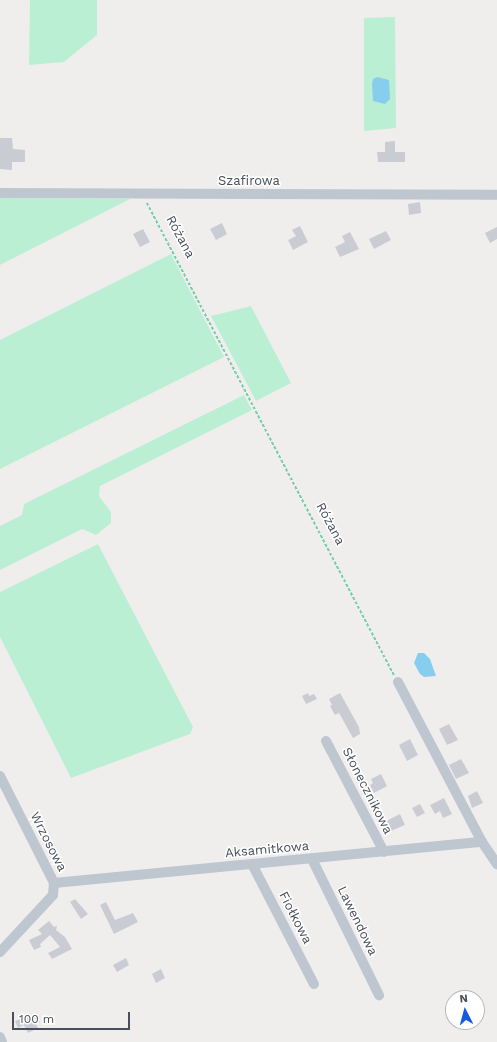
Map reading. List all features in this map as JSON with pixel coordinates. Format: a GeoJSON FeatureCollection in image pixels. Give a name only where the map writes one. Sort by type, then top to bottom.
{"type":"FeatureCollection","features":[{"type":"Feature","properties":{"kind":"street","name":"Szafirowa"},"geometry":{"type":"LineString","coordinates":[[0,193],[497,195]]}},
{"type":"Feature","properties":{"kind":"street"},"geometry":{"type":"LineString","coordinates":[[398,682],[482,842],[497,864]]}},
{"type":"Feature","properties":{"kind":"street","name":"Słonecznikowa"},"geometry":{"type":"LineString","coordinates":[[326,741],[384,852]]}},
{"type":"Feature","properties":{"kind":"street","name":"Wrzosowa"},"geometry":{"type":"LineString","coordinates":[[0,776],[54,883],[53,895],[0,952]]}},
{"type":"Feature","properties":{"kind":"street","name":"Aksamitkowa"},"geometry":{"type":"LineString","coordinates":[[54,883],[482,842]]}},
{"type":"Feature","properties":{"kind":"street","name":"Lawendowa"},"geometry":{"type":"LineString","coordinates":[[312,859],[379,995]]}},
{"type":"Feature","properties":{"kind":"street","name":"Fiołkowa"},"geometry":{"type":"LineString","coordinates":[[252,864],[314,984]]}},
{"type":"Feature","properties":{"kind":"street"},"geometry":{"type":"LineString","coordinates":[[0,1037],[2,1042]]}},
{"type":"Feature","properties":{"kind":"path","name":"Różana"},"geometry":{"type":"LineString","coordinates":[[145,193],[153,215],[398,682]]}},
{"type":"Feature","properties":{"kind":"green space"},"geometry":{"type":"Polygon","coordinates":[[[30,0],[97,0],[97,35],[64,62],[29,65],[30,0]]]}},
{"type":"Feature","properties":{"kind":"green space"},"geometry":{"type":"Polygon","coordinates":[[[395,17],[396,128],[364,131],[364,18],[395,17]]]}},
{"type":"Feature","properties":{"kind":"green space"},"geometry":{"type":"Polygon","coordinates":[[[0,198],[130,199],[0,265],[0,198]]]}},
{"type":"Feature","properties":{"kind":"green space"},"geometry":{"type":"Polygon","coordinates":[[[171,254],[224,357],[0,469],[0,340],[171,254]]]}},
{"type":"Feature","properties":{"kind":"green space"},"geometry":{"type":"Polygon","coordinates":[[[251,306],[291,383],[256,401],[211,316],[251,306]]]}},
{"type":"Feature","properties":{"kind":"green space"},"geometry":{"type":"Polygon","coordinates":[[[244,395],[252,410],[100,486],[99,496],[111,512],[111,523],[96,535],[82,529],[0,570],[0,526],[22,515],[24,504],[244,395]]]}},
{"type":"Feature","properties":{"kind":"green space"},"geometry":{"type":"Polygon","coordinates":[[[98,544],[193,727],[190,734],[71,778],[0,637],[0,592],[98,544]]]}},
{"type":"Feature","properties":{"kind":"water"},"geometry":{"type":"Polygon","coordinates":[[[377,77],[389,80],[390,99],[385,104],[373,101],[372,84],[373,79],[377,77]]]}},
{"type":"Feature","properties":{"kind":"water"},"geometry":{"type":"Polygon","coordinates":[[[418,653],[424,653],[430,659],[436,676],[424,677],[420,674],[414,663],[418,653]]]}},
{"type":"Feature","properties":{"kind":"building"},"geometry":{"type":"Polygon","coordinates":[[[0,138],[12,138],[13,149],[25,150],[25,162],[12,162],[12,170],[0,169],[0,138]]]}},
{"type":"Feature","properties":{"kind":"building"},"geometry":{"type":"Polygon","coordinates":[[[395,141],[395,152],[405,152],[405,162],[378,162],[377,152],[385,152],[385,142],[395,141]]]}},
{"type":"Feature","properties":{"kind":"building"},"geometry":{"type":"Polygon","coordinates":[[[420,202],[421,213],[409,215],[408,204],[420,202]]]}},
{"type":"Feature","properties":{"kind":"building"},"geometry":{"type":"Polygon","coordinates":[[[222,223],[227,234],[216,240],[210,229],[222,223]]]}},
{"type":"Feature","properties":{"kind":"building"},"geometry":{"type":"Polygon","coordinates":[[[300,226],[308,242],[293,250],[288,240],[296,236],[292,230],[300,226]]]}},
{"type":"Feature","properties":{"kind":"building"},"geometry":{"type":"Polygon","coordinates":[[[497,227],[497,239],[490,243],[485,233],[497,227]]]}},
{"type":"Feature","properties":{"kind":"building"},"geometry":{"type":"Polygon","coordinates":[[[143,229],[150,242],[140,247],[133,234],[143,229]]]}},
{"type":"Feature","properties":{"kind":"building"},"geometry":{"type":"Polygon","coordinates":[[[386,231],[391,240],[374,249],[369,239],[386,231]]]}},
{"type":"Feature","properties":{"kind":"building"},"geometry":{"type":"Polygon","coordinates":[[[350,232],[359,249],[340,257],[335,247],[345,242],[342,236],[350,232]]]}},
{"type":"Feature","properties":{"kind":"building"},"geometry":{"type":"Polygon","coordinates":[[[308,693],[309,696],[314,694],[317,699],[306,704],[302,696],[308,693]]]}},
{"type":"Feature","properties":{"kind":"building"},"geometry":{"type":"Polygon","coordinates":[[[340,693],[359,727],[360,734],[353,738],[339,713],[335,715],[330,706],[332,705],[329,699],[340,693]]]}},
{"type":"Feature","properties":{"kind":"building"},"geometry":{"type":"Polygon","coordinates":[[[449,724],[458,740],[447,745],[439,729],[449,724]]]}},
{"type":"Feature","properties":{"kind":"building"},"geometry":{"type":"Polygon","coordinates":[[[410,739],[418,755],[407,761],[399,745],[410,739]]]}},
{"type":"Feature","properties":{"kind":"building"},"geometry":{"type":"Polygon","coordinates":[[[461,759],[469,773],[456,779],[449,765],[461,759]]]}},
{"type":"Feature","properties":{"kind":"building"},"geometry":{"type":"Polygon","coordinates":[[[381,774],[387,786],[374,793],[370,785],[373,783],[371,779],[381,774]]]}},
{"type":"Feature","properties":{"kind":"building"},"geometry":{"type":"Polygon","coordinates":[[[477,791],[483,803],[472,808],[468,796],[477,791]]]}},
{"type":"Feature","properties":{"kind":"building"},"geometry":{"type":"Polygon","coordinates":[[[444,798],[452,814],[443,818],[440,811],[435,814],[430,805],[444,798]]]}},
{"type":"Feature","properties":{"kind":"building"},"geometry":{"type":"Polygon","coordinates":[[[420,804],[425,813],[417,817],[412,808],[420,804]]]}},
{"type":"Feature","properties":{"kind":"building"},"geometry":{"type":"Polygon","coordinates":[[[400,814],[405,825],[386,833],[382,823],[400,814]]]}},
{"type":"Feature","properties":{"kind":"building"},"geometry":{"type":"Polygon","coordinates":[[[75,899],[88,914],[81,919],[70,902],[75,899]]]}},
{"type":"Feature","properties":{"kind":"building"},"geometry":{"type":"Polygon","coordinates":[[[106,902],[115,920],[133,913],[138,922],[114,934],[100,905],[106,902]]]}},
{"type":"Feature","properties":{"kind":"building"},"geometry":{"type":"Polygon","coordinates":[[[49,921],[54,927],[57,926],[56,930],[65,937],[72,949],[52,959],[48,953],[60,947],[50,935],[40,944],[41,947],[34,950],[29,940],[42,934],[38,930],[49,921]]]}},
{"type":"Feature","properties":{"kind":"building"},"geometry":{"type":"Polygon","coordinates":[[[126,958],[129,965],[117,972],[113,965],[126,958]]]}},
{"type":"Feature","properties":{"kind":"building"},"geometry":{"type":"Polygon","coordinates":[[[161,969],[165,978],[156,983],[152,974],[161,969]]]}},
{"type":"Feature","properties":{"kind":"building"},"geometry":{"type":"Polygon","coordinates":[[[36,1014],[40,1022],[36,1024],[38,1028],[28,1033],[24,1025],[18,1028],[15,1021],[36,1014]]]}}]}
